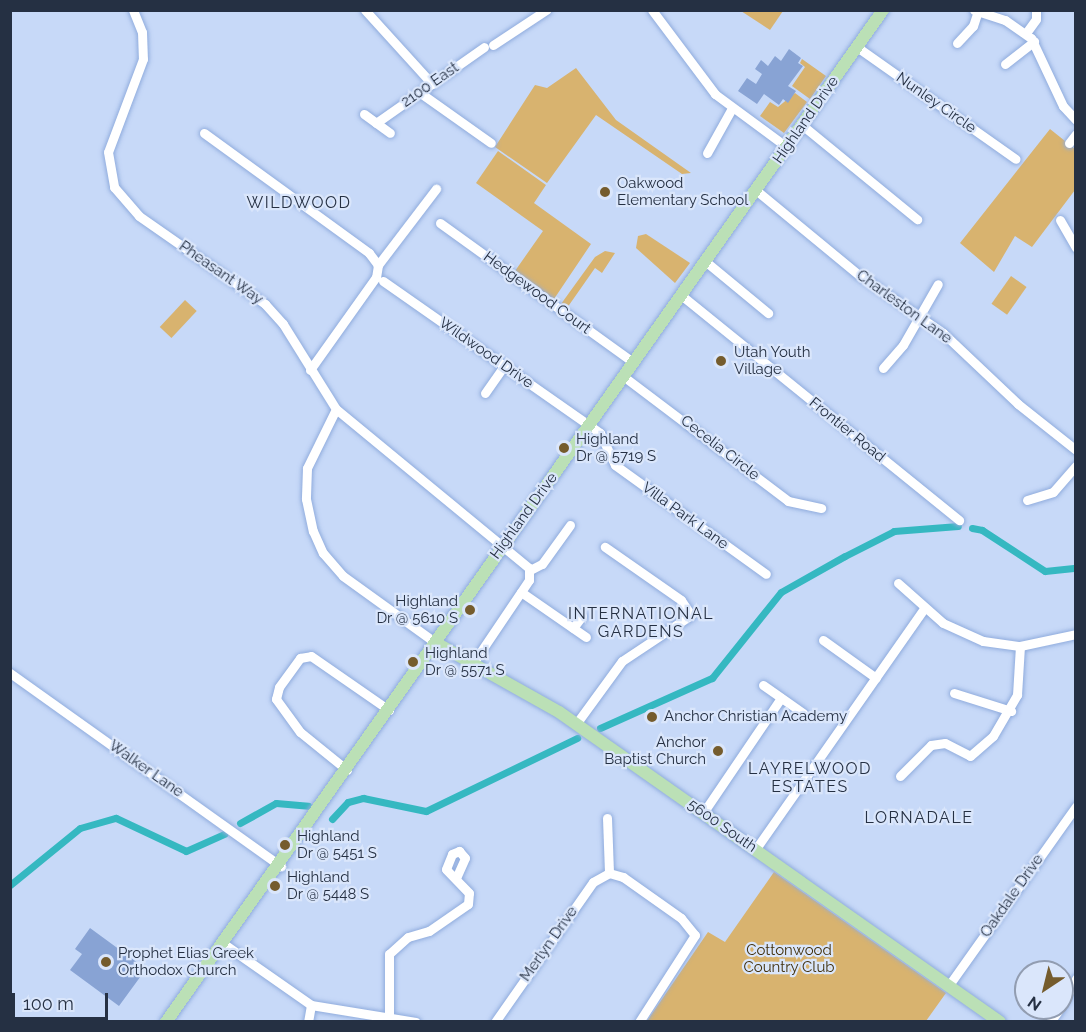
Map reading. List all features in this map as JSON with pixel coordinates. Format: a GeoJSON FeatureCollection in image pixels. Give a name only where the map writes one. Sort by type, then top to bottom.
{"type":"FeatureCollection","features":[{"type":"Feature","properties":{"kind":"main road","name":"Highland Drive"},"geometry":{"type":"LineString","coordinates":[[166,1022],[281,866],[501,546],[590,426],[623,376],[757,191],[883,10]]}},
{"type":"Feature","properties":{"kind":"main road","name":"5600 South"},"geometry":{"type":"LineString","coordinates":[[436,643],[471,666],[576,724],[949,985],[987,1018],[1000,1022]]}},
{"type":"Feature","properties":{"kind":"street","name":"Pheasant Way"},"geometry":{"type":"LineString","coordinates":[[133,10],[142,32],[143,59],[108,152],[114,187],[139,216],[271,310],[336,409],[530,570]]}},
{"type":"Feature","properties":{"kind":"street"},"geometry":{"type":"LineString","coordinates":[[365,10],[432,84]]}},
{"type":"Feature","properties":{"kind":"street","name":"2100 East"},"geometry":{"type":"LineString","coordinates":[[376,123],[419,92],[546,10]]}},
{"type":"Feature","properties":{"kind":"street"},"geometry":{"type":"LineString","coordinates":[[652,10],[711,90],[732,108],[787,147]]}},
{"type":"Feature","properties":{"kind":"street"},"geometry":{"type":"LineString","coordinates":[[1026,33],[1036,19],[1036,10]]}},
{"type":"Feature","properties":{"kind":"street"},"geometry":{"type":"LineString","coordinates":[[957,43],[974,26],[976,11],[1026,33],[1034,41],[1063,106],[1076,120]]}},
{"type":"Feature","properties":{"kind":"street"},"geometry":{"type":"LineString","coordinates":[[1005,64],[1034,41]]}},
{"type":"Feature","properties":{"kind":"street","name":"Nunley Circle"},"geometry":{"type":"LineString","coordinates":[[857,47],[1016,159]]}},
{"type":"Feature","properties":{"kind":"street"},"geometry":{"type":"LineString","coordinates":[[419,92],[491,142]]}},
{"type":"Feature","properties":{"kind":"street"},"geometry":{"type":"LineString","coordinates":[[707,153],[732,108]]}},
{"type":"Feature","properties":{"kind":"street"},"geometry":{"type":"LineString","coordinates":[[364,114],[390,133]]}},
{"type":"Feature","properties":{"kind":"street"},"geometry":{"type":"LineString","coordinates":[[802,124],[917,219]]}},
{"type":"Feature","properties":{"kind":"street"},"geometry":{"type":"LineString","coordinates":[[204,133],[369,253],[378,265],[376,277],[310,370]]}},
{"type":"Feature","properties":{"kind":"street"},"geometry":{"type":"LineString","coordinates":[[1069,143],[1076,134]]}},
{"type":"Feature","properties":{"kind":"street"},"geometry":{"type":"LineString","coordinates":[[378,265],[385,262],[436,189]]}},
{"type":"Feature","properties":{"kind":"street","name":"Charleston Lane"},"geometry":{"type":"LineString","coordinates":[[757,191],[859,275],[920,317],[1076,450]]}},
{"type":"Feature","properties":{"kind":"street"},"geometry":{"type":"LineString","coordinates":[[1060,220],[1076,248]]}},
{"type":"Feature","properties":{"kind":"street","name":"Hedgewood Court"},"geometry":{"type":"LineString","coordinates":[[440,223],[633,362]]}},
{"type":"Feature","properties":{"kind":"street"},"geometry":{"type":"LineString","coordinates":[[705,261],[768,313]]}},
{"type":"Feature","properties":{"kind":"street","name":"Wildwood Drive"},"geometry":{"type":"LineString","coordinates":[[383,281],[590,426]]}},
{"type":"Feature","properties":{"kind":"street"},"geometry":{"type":"LineString","coordinates":[[883,368],[920,317],[938,284]]}},
{"type":"Feature","properties":{"kind":"street","name":"Frontier Road"},"geometry":{"type":"LineString","coordinates":[[681,295],[959,520]]}},
{"type":"Feature","properties":{"kind":"street"},"geometry":{"type":"LineString","coordinates":[[485,393],[504,366]]}},
{"type":"Feature","properties":{"kind":"street","name":"Cecelia Circle"},"geometry":{"type":"LineString","coordinates":[[623,376],[788,501],[821,508]]}},
{"type":"Feature","properties":{"kind":"street"},"geometry":{"type":"LineString","coordinates":[[336,409],[320,432],[307,468],[306,498],[313,531],[343,576],[436,643]]}},
{"type":"Feature","properties":{"kind":"street","name":"Villa Park Lane"},"geometry":{"type":"LineString","coordinates":[[590,426],[605,438],[615,465],[766,574]]}},
{"type":"Feature","properties":{"kind":"street"},"geometry":{"type":"LineString","coordinates":[[1027,500],[1053,492],[1076,465]]}},
{"type":"Feature","properties":{"kind":"street"},"geometry":{"type":"LineString","coordinates":[[471,666],[521,592],[530,570],[542,564],[570,525]]}},
{"type":"Feature","properties":{"kind":"street"},"geometry":{"type":"LineString","coordinates":[[576,724],[622,661],[691,615],[681,600],[605,547]]}},
{"type":"Feature","properties":{"kind":"street"},"geometry":{"type":"LineString","coordinates":[[898,583],[924,609],[970,637],[1020,646],[1076,634]]}},
{"type":"Feature","properties":{"kind":"street"},"geometry":{"type":"LineString","coordinates":[[521,592],[586,637]]}},
{"type":"Feature","properties":{"kind":"street"},"geometry":{"type":"LineString","coordinates":[[755,850],[924,609]]}},
{"type":"Feature","properties":{"kind":"street"},"geometry":{"type":"LineString","coordinates":[[573,628],[582,616]]}},
{"type":"Feature","properties":{"kind":"street"},"geometry":{"type":"LineString","coordinates":[[823,640],[876,678]]}},
{"type":"Feature","properties":{"kind":"street"},"geometry":{"type":"LineString","coordinates":[[900,776],[926,747],[937,743],[970,756],[993,736],[1011,711],[1019,680],[1020,646]]}},
{"type":"Feature","properties":{"kind":"street"},"geometry":{"type":"LineString","coordinates":[[347,770],[300,732],[278,702],[279,687],[298,660],[311,656],[389,710]]}},
{"type":"Feature","properties":{"kind":"street","name":"Walker Lane"},"geometry":{"type":"LineString","coordinates":[[10,673],[281,866]]}},
{"type":"Feature","properties":{"kind":"street"},"geometry":{"type":"LineString","coordinates":[[763,685],[803,712]]}},
{"type":"Feature","properties":{"kind":"street"},"geometry":{"type":"LineString","coordinates":[[954,693],[1011,711]]}},
{"type":"Feature","properties":{"kind":"street"},"geometry":{"type":"LineString","coordinates":[[703,813],[781,698]]}},
{"type":"Feature","properties":{"kind":"street","name":"Oakdale Drive"},"geometry":{"type":"LineString","coordinates":[[949,985],[1076,806]]}},
{"type":"Feature","properties":{"kind":"street"},"geometry":{"type":"LineString","coordinates":[[607,818],[609,873],[623,877],[681,918],[695,935],[639,1022]]}},
{"type":"Feature","properties":{"kind":"street","name":"Merlyn Drive"},"geometry":{"type":"LineString","coordinates":[[495,1022],[593,882],[609,873]]}},
{"type":"Feature","properties":{"kind":"street"},"geometry":{"type":"LineString","coordinates":[[389,1014],[389,954],[408,938],[429,931],[468,904],[470,896],[457,876]]}},
{"type":"Feature","properties":{"kind":"street"},"geometry":{"type":"LineString","coordinates":[[224,944],[311,1005],[389,1014],[416,1022]]}},
{"type":"Feature","properties":{"kind":"street"},"geometry":{"type":"LineString","coordinates":[[308,1022],[311,1005]]}},
{"type":"Feature","properties":{"kind":"green space"},"geometry":{"type":"Polygon","coordinates":[[[741,11],[783,11],[770,30],[741,11]]]}},
{"type":"Feature","properties":{"kind":"green space"},"geometry":{"type":"Polygon","coordinates":[[[802,59],[826,76],[810,99],[792,86],[805,67],[800,63],[802,59]]]}},
{"type":"Feature","properties":{"kind":"green space"},"geometry":{"type":"Polygon","coordinates":[[[576,68],[616,120],[691,173],[682,174],[596,115],[547,183],[495,147],[535,85],[547,88],[576,68]]]}},
{"type":"Feature","properties":{"kind":"green space"},"geometry":{"type":"Polygon","coordinates":[[[795,93],[807,102],[784,133],[760,116],[770,102],[778,107],[795,93]]]}},
{"type":"Feature","properties":{"kind":"green space"},"geometry":{"type":"Polygon","coordinates":[[[1050,129],[1075,149],[1075,190],[1032,247],[1015,236],[994,272],[960,243],[1050,129]]]}},
{"type":"Feature","properties":{"kind":"green space"},"geometry":{"type":"Polygon","coordinates":[[[498,151],[546,185],[534,203],[591,244],[554,299],[515,271],[543,231],[476,183],[498,151]]]}},
{"type":"Feature","properties":{"kind":"green space"},"geometry":{"type":"Polygon","coordinates":[[[646,234],[690,263],[675,283],[636,248],[638,236],[646,234]]]}},
{"type":"Feature","properties":{"kind":"green space"},"geometry":{"type":"Polygon","coordinates":[[[605,251],[615,253],[602,273],[595,268],[567,308],[561,304],[595,257],[605,251]]]}},
{"type":"Feature","properties":{"kind":"green space"},"geometry":{"type":"Polygon","coordinates":[[[1011,276],[1027,287],[1007,315],[991,304],[1011,276]]]}},
{"type":"Feature","properties":{"kind":"green space"},"geometry":{"type":"Polygon","coordinates":[[[185,300],[197,311],[171,338],[160,327],[185,300]]]}},
{"type":"Feature","properties":{"kind":"green space","name":"Cottonwood Country Club"},"geometry":{"type":"Polygon","coordinates":[[[774,872],[946,993],[926,1021],[647,1021],[708,932],[725,942],[774,872]]]}},
{"type":"Feature","properties":{"kind":"building"},"geometry":{"type":"Polygon","coordinates":[[[789,49],[801,58],[798,63],[803,66],[788,86],[796,91],[788,103],[783,99],[779,105],[764,94],[757,104],[738,91],[747,78],[756,84],[762,74],[755,69],[761,60],[768,66],[775,56],[781,61],[789,49]]]}},
{"type":"Feature","properties":{"kind":"building","name":"Prophet Elias Greek Orthodox Church"},"geometry":{"type":"Polygon","coordinates":[[[90,928],[146,969],[119,1006],[70,970],[82,954],[75,949],[90,928]]]}},
{"type":"Feature","properties":{"kind":"waterway"},"geometry":{"type":"LineString","coordinates":[[600,728],[712,678],[781,592],[894,531],[958,526]]}},
{"type":"Feature","properties":{"kind":"waterway"},"geometry":{"type":"LineString","coordinates":[[972,528],[982,530],[1045,571],[1076,568]]}},
{"type":"Feature","properties":{"kind":"waterway"},"geometry":{"type":"LineString","coordinates":[[332,819],[348,802],[363,798],[426,811],[577,738]]}},
{"type":"Feature","properties":{"kind":"waterway"},"geometry":{"type":"LineString","coordinates":[[240,823],[276,803],[308,806]]}},
{"type":"Feature","properties":{"kind":"waterway"},"geometry":{"type":"LineString","coordinates":[[10,885],[80,828],[116,818],[186,851],[224,834]]}},
{"type":"Feature","properties":{"kind":"place","name":"Oakwood Elementary School"},"geometry":{"type":"Point","coordinates":[605,192]}},
{"type":"Feature","properties":{"kind":"place","name":"Utah Youth Village"},"geometry":{"type":"Point","coordinates":[721,361]}},
{"type":"Feature","properties":{"kind":"place","name":"Highland Dr @ 5719 S"},"geometry":{"type":"Point","coordinates":[564,448]}},
{"type":"Feature","properties":{"kind":"place","name":"Highland Dr @ 5610 S"},"geometry":{"type":"Point","coordinates":[470,610]}},
{"type":"Feature","properties":{"kind":"place","name":"Highland Dr @ 5571 S"},"geometry":{"type":"Point","coordinates":[413,662]}},
{"type":"Feature","properties":{"kind":"place","name":"Anchor Christian Academy"},"geometry":{"type":"Point","coordinates":[652,717]}},
{"type":"Feature","properties":{"kind":"place","name":"Anchor Baptist Church"},"geometry":{"type":"Point","coordinates":[718,751]}},
{"type":"Feature","properties":{"kind":"place","name":"Highland Dr @ 5451 S"},"geometry":{"type":"Point","coordinates":[285,845]}},
{"type":"Feature","properties":{"kind":"place","name":"Highland Dr @ 5448 S"},"geometry":{"type":"Point","coordinates":[275,886]}},
{"type":"Feature","properties":{"kind":"place","name":"Prophet Elias Greek Orthodox Church"},"geometry":{"type":"Point","coordinates":[106,962]}},
{"type":"Feature","properties":{"kind":"district","name":"WILDWOOD"},"geometry":{"type":"Point","coordinates":[299,203]}},
{"type":"Feature","properties":{"kind":"district","name":"INTERNATIONAL GARDENS"},"geometry":{"type":"Point","coordinates":[641,623]}},
{"type":"Feature","properties":{"kind":"district","name":"LAYRELWOOD ESTATES"},"geometry":{"type":"Point","coordinates":[810,778]}},
{"type":"Feature","properties":{"kind":"district","name":"LORNADALE"},"geometry":{"type":"Point","coordinates":[919,818]}}]}
